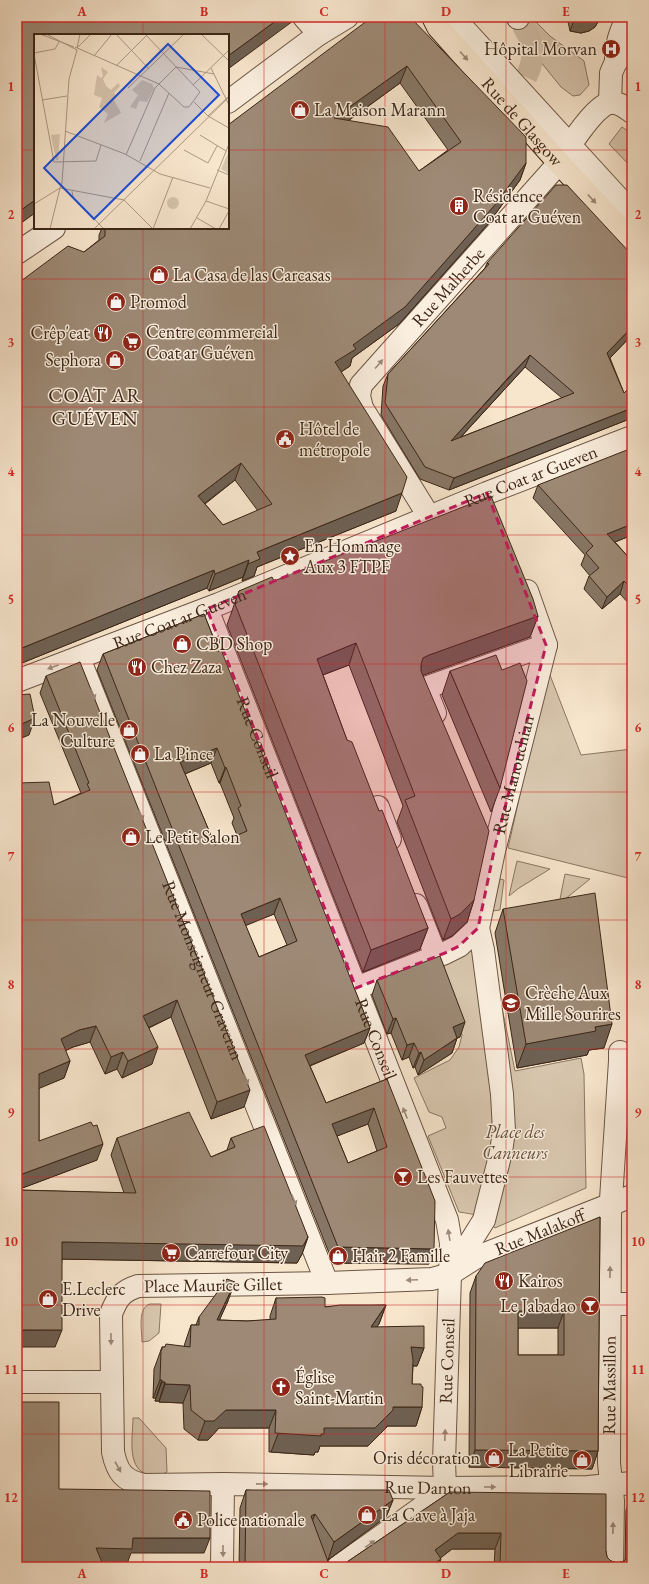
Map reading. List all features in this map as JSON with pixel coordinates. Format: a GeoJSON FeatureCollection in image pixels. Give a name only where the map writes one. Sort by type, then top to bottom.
{"type":"FeatureCollection","features":[{"type":"Feature","properties":{"kind":"main road","name":"Rue de Glasgow"},"geometry":{"type":"LineString","coordinates":[[433,17],[438,27],[564,154],[632,241]]}},
{"type":"Feature","properties":{"kind":"street"},"geometry":{"type":"LineString","coordinates":[[304,17],[320,34]]}},
{"type":"Feature","properties":{"kind":"street"},"geometry":{"type":"LineString","coordinates":[[229,101],[320,34],[347,17]]}},
{"type":"Feature","properties":{"kind":"street","name":"Rue de Glasgow"},"geometry":{"type":"LineString","coordinates":[[452,17],[564,154],[632,213]]}},
{"type":"Feature","properties":{"kind":"street"},"geometry":{"type":"LineString","coordinates":[[615,64],[617,42],[622,28],[629,17]]}},
{"type":"Feature","properties":{"kind":"street"},"geometry":{"type":"LineString","coordinates":[[632,40],[611,72],[610,103],[620,104],[632,112]]}},
{"type":"Feature","properties":{"kind":"street","name":"Rue Malherbe"},"geometry":{"type":"LineString","coordinates":[[430,518],[362,408],[359,396],[361,385],[497,232],[564,154],[599,109],[610,103]]}},
{"type":"Feature","properties":{"kind":"street"},"geometry":{"type":"LineString","coordinates":[[17,253],[53,229]]}},
{"type":"Feature","properties":{"kind":"street","name":"Rue Coat ar Gueven"},"geometry":{"type":"LineString","coordinates":[[17,681],[207,608],[430,518],[490,501],[632,437]]}},
{"type":"Feature","properties":{"kind":"street"},"geometry":{"type":"LineString","coordinates":[[443,731],[425,688],[546,645],[537,616],[519,573]]}},
{"type":"Feature","properties":{"kind":"street","name":"Rue Conseil"},"geometry":{"type":"LineString","coordinates":[[207,608],[447,1220],[451,1243],[444,1462],[445,1488]]}},
{"type":"Feature","properties":{"kind":"street","name":"Rue Manouchian"},"geometry":{"type":"LineString","coordinates":[[478,928],[494,851],[546,645]]}},
{"type":"Feature","properties":{"kind":"street","name":"Rue Monseigneur Graveran"},"geometry":{"type":"LineString","coordinates":[[79,658],[327,1283]]}},
{"type":"Feature","properties":{"kind":"street"},"geometry":{"type":"LineString","coordinates":[[378,807],[398,859]]}},
{"type":"Feature","properties":{"kind":"street"},"geometry":{"type":"LineString","coordinates":[[482,823],[494,851]]}},
{"type":"Feature","properties":{"kind":"street"},"geometry":{"type":"LineString","coordinates":[[410,889],[436,956]]}},
{"type":"Feature","properties":{"kind":"street"},"geometry":{"type":"LineString","coordinates":[[356,988],[459,946],[478,928]]}},
{"type":"Feature","properties":{"kind":"street"},"geometry":{"type":"LineString","coordinates":[[450,1274],[484,1220],[501,1152],[504,1131],[502,1094],[483,950],[478,928]]}},
{"type":"Feature","properties":{"kind":"street","name":"Rue Massillon"},"geometry":{"type":"LineString","coordinates":[[612,1567],[613,1501],[609,1463],[611,1204],[620,1052]]}},
{"type":"Feature","properties":{"kind":"street","name":"Rue Malakoff"},"geometry":{"type":"LineString","coordinates":[[450,1274],[475,1258],[632,1196]]}},
{"type":"Feature","properties":{"kind":"street","name":"Place Maurice Gillet"},"geometry":{"type":"LineString","coordinates":[[223,1484],[144,1485],[134,1483],[127,1479],[119,1470],[114,1456],[111,1314],[120,1296],[128,1289],[138,1286],[415,1280],[432,1279],[450,1274]]}},
{"type":"Feature","properties":{"kind":"street"},"geometry":{"type":"LineString","coordinates":[[610,1304],[632,1304]]}},
{"type":"Feature","properties":{"kind":"street"},"geometry":{"type":"LineString","coordinates":[[17,1382],[112,1382]]}},
{"type":"Feature","properties":{"kind":"street","name":"Rue Danton"},"geometry":{"type":"LineString","coordinates":[[223,1484],[445,1488],[588,1487],[632,1483]]}},
{"type":"Feature","properties":{"kind":"street"},"geometry":{"type":"LineString","coordinates":[[222,1567],[223,1484]]}},
{"type":"Feature","properties":{"kind":"street"},"geometry":{"type":"LineString","coordinates":[[338,1567],[424,1506],[445,1488]]}},
{"type":"Feature","properties":{"kind":"highlighted area"},"geometry":{"type":"Polygon","coordinates":[[[487,493],[546,645],[494,851],[478,928],[459,946],[445,953],[356,988],[207,609],[487,493]]]}},
{"type":"Feature","properties":{"kind":"green space"},"geometry":{"type":"Polygon","coordinates":[[[518,17],[531,17],[550,36],[584,61],[589,85],[580,95],[573,96],[561,87],[510,24],[518,17]]]}},
{"type":"Feature","properties":{"kind":"green space"},"geometry":{"type":"Polygon","coordinates":[[[622,127],[632,134],[632,168],[609,144],[622,127]]]}},
{"type":"Feature","properties":{"kind":"green space"},"geometry":{"type":"Polygon","coordinates":[[[548,670],[581,755],[632,749],[632,879],[508,848],[548,670]]]}},
{"type":"Feature","properties":{"kind":"green space"},"geometry":{"type":"Polygon","coordinates":[[[517,861],[550,869],[509,896],[517,861]]]}},
{"type":"Feature","properties":{"kind":"green space"},"geometry":{"type":"Polygon","coordinates":[[[565,874],[590,879],[559,904],[565,874]]]}},
{"type":"Feature","properties":{"kind":"green space"},"geometry":{"type":"Polygon","coordinates":[[[500,879],[504,880],[500,910],[492,911],[500,879]]]}},
{"type":"Feature","properties":{"kind":"green space","name":"Place des Canneurs"},"geometry":{"type":"Polygon","coordinates":[[[488,940],[515,1071],[581,1058],[584,1074],[586,1188],[495,1228],[479,1216],[459,1212],[428,1136],[446,1128],[442,1117],[429,1112],[414,1078],[450,1060],[459,1047],[462,1035],[439,964],[488,940]]]}},
{"type":"Feature","properties":{"kind":"green space"},"geometry":{"type":"Polygon","coordinates":[[[150,1304],[161,1304],[159,1333],[149,1341],[142,1342],[141,1320],[143,1310],[150,1304]]]}},
{"type":"Feature","properties":{"kind":"green space"},"geometry":{"type":"Polygon","coordinates":[[[133,1418],[139,1418],[166,1448],[167,1472],[160,1475],[152,1475],[143,1473],[138,1468],[134,1461],[132,1452],[133,1418]]]}},
{"type":"Feature","properties":{"kind":"building"},"geometry":{"type":"Polygon","coordinates":[[[17,17],[281,17],[229,55],[229,34],[34,34],[34,201],[17,213],[17,17]]]}},
{"type":"Feature","properties":{"kind":"building"},"geometry":{"type":"Polygon","coordinates":[[[372,17],[410,17],[526,137],[526,163],[494,206],[405,307],[353,345],[356,349],[335,362],[407,477],[402,493],[257,552],[260,559],[248,564],[249,560],[215,574],[214,570],[17,650],[17,284],[68,246],[84,252],[105,236],[105,229],[229,229],[229,124],[372,17]],[[407,66],[334,118],[388,127],[419,171],[461,142],[407,66]],[[241,463],[198,496],[223,525],[272,504],[241,463]]]}},
{"type":"Feature","properties":{"kind":"building"},"geometry":{"type":"Polygon","coordinates":[[[556,185],[567,185],[632,255],[632,327],[607,353],[624,393],[632,385],[632,408],[454,478],[425,467],[385,403],[388,374],[489,264],[487,263],[556,185]],[[530,355],[451,441],[574,393],[530,355]]]}},
{"type":"Feature","properties":{"kind":"building"},"geometry":{"type":"Polygon","coordinates":[[[632,448],[632,524],[607,534],[632,561],[632,589],[624,581],[607,597],[589,576],[599,568],[586,553],[593,546],[538,485],[632,448]]]}},
{"type":"Feature","properties":{"kind":"building"},"geometry":{"type":"Polygon","coordinates":[[[491,496],[533,599],[538,616],[429,655],[423,658],[421,664],[421,671],[489,831],[474,900],[460,914],[451,919],[405,800],[415,796],[356,643],[317,659],[347,740],[352,742],[379,811],[382,810],[428,928],[371,950],[235,604],[239,591],[272,577],[274,581],[491,496]]]}},
{"type":"Feature","properties":{"kind":"building"},"geometry":{"type":"Polygon","coordinates":[[[204,614],[219,652],[220,647],[370,1028],[305,1055],[326,1103],[387,1079],[435,1201],[434,1249],[338,1247],[103,654],[204,614]],[[217,748],[180,762],[215,845],[247,831],[238,808],[241,806],[217,748]],[[280,898],[241,914],[259,957],[297,941],[280,898]],[[374,1108],[332,1124],[348,1163],[387,1147],[374,1108]]]}},
{"type":"Feature","properties":{"kind":"building"},"geometry":{"type":"Polygon","coordinates":[[[496,655],[502,670],[520,663],[527,681],[500,788],[450,671],[496,655]]]}},
{"type":"Feature","properties":{"kind":"building"},"geometry":{"type":"Polygon","coordinates":[[[80,662],[250,1090],[217,1102],[177,1000],[143,1016],[158,1047],[128,1061],[123,1052],[111,1057],[96,1026],[79,1030],[61,1039],[70,1061],[39,1074],[39,1141],[91,1122],[93,1126],[97,1125],[103,1144],[17,1176],[17,783],[49,782],[54,805],[90,790],[87,784],[89,783],[46,676],[80,662]]]}},
{"type":"Feature","properties":{"kind":"building"},"geometry":{"type":"Polygon","coordinates":[[[30,694],[35,718],[17,726],[17,695],[30,694]]]}},
{"type":"Feature","properties":{"kind":"building"},"geometry":{"type":"Polygon","coordinates":[[[595,893],[612,1024],[595,1027],[596,1031],[526,1044],[503,909],[595,893]]]}},
{"type":"Feature","properties":{"kind":"building"},"geometry":{"type":"Polygon","coordinates":[[[440,956],[465,1022],[453,1027],[457,1038],[424,1060],[421,1052],[419,1053],[414,1043],[407,1045],[396,1018],[393,1019],[377,980],[440,956]]]}},
{"type":"Feature","properties":{"kind":"building"},"geometry":{"type":"Polygon","coordinates":[[[189,1112],[211,1157],[235,1147],[231,1138],[264,1126],[308,1237],[303,1246],[62,1242],[62,1330],[17,1330],[17,1190],[136,1193],[117,1138],[189,1112]]]}},
{"type":"Feature","properties":{"kind":"building"},"geometry":{"type":"Polygon","coordinates":[[[600,1217],[598,1451],[475,1450],[476,1276],[485,1263],[600,1217]],[[518,1311],[518,1355],[564,1355],[564,1311],[518,1311]]]}},
{"type":"Feature","properties":{"kind":"building","name":"Église Saint-Martin"},"geometry":{"type":"Polygon","coordinates":[[[227,1279],[235,1282],[217,1320],[247,1321],[276,1319],[276,1298],[322,1297],[325,1298],[325,1307],[340,1305],[386,1305],[371,1327],[424,1326],[424,1348],[411,1347],[413,1360],[412,1384],[421,1384],[423,1387],[422,1407],[393,1407],[393,1410],[375,1428],[324,1428],[324,1434],[321,1434],[321,1436],[275,1433],[276,1410],[226,1410],[214,1421],[205,1421],[191,1410],[190,1385],[165,1384],[165,1382],[160,1380],[161,1350],[166,1344],[190,1347],[191,1325],[199,1325],[199,1317],[227,1279]]]}},
{"type":"Feature","properties":{"kind":"building"},"geometry":{"type":"Polygon","coordinates":[[[17,1402],[59,1402],[59,1489],[210,1491],[210,1538],[133,1538],[132,1549],[96,1548],[104,1567],[17,1567],[17,1402]]]}},
{"type":"Feature","properties":{"kind":"building"},"geometry":{"type":"Polygon","coordinates":[[[246,1490],[389,1490],[393,1500],[334,1542],[315,1514],[311,1516],[330,1567],[245,1567],[246,1490]]]}},
{"type":"Feature","properties":{"kind":"building"},"geometry":{"type":"Polygon","coordinates":[[[450,1492],[606,1494],[606,1551],[607,1557],[611,1561],[617,1563],[624,1561],[628,1557],[630,1551],[632,1494],[632,1567],[563,1567],[563,1563],[500,1563],[501,1533],[458,1533],[435,1550],[441,1559],[429,1567],[350,1567],[347,1562],[450,1492]]]}},
{"type":"Feature","properties":{"kind":"tunnel"},"geometry":{"type":"LineString","coordinates":[[507,104],[523,83],[531,66],[532,48],[530,40],[518,18]]}},
{"type":"Feature","properties":{"kind":"place","name":"Hôpital Morvan"},"geometry":{"type":"Point","coordinates":[611,49]}},
{"type":"Feature","properties":{"kind":"place","name":"La Maison Marann"},"geometry":{"type":"Point","coordinates":[300,110]}},
{"type":"Feature","properties":{"kind":"place","name":"Résidence Coat ar Guéven"},"geometry":{"type":"Point","coordinates":[459,206]}},
{"type":"Feature","properties":{"kind":"place","name":"La Casa de las Carcasas"},"geometry":{"type":"Point","coordinates":[159,275]}},
{"type":"Feature","properties":{"kind":"place","name":"Promod"},"geometry":{"type":"Point","coordinates":[116,302]}},
{"type":"Feature","properties":{"kind":"place","name":"Crêp'eat"},"geometry":{"type":"Point","coordinates":[103,333]}},
{"type":"Feature","properties":{"kind":"place","name":"Centre commercial Coat ar Guéven"},"geometry":{"type":"Point","coordinates":[132,342]}},
{"type":"Feature","properties":{"kind":"place","name":"Sephora"},"geometry":{"type":"Point","coordinates":[115,360]}},
{"type":"Feature","properties":{"kind":"place","name":"Hôtel de métropole"},"geometry":{"type":"Point","coordinates":[285,439]}},
{"type":"Feature","properties":{"kind":"place","name":"En Hommage Aux 3 FTPF"},"geometry":{"type":"Point","coordinates":[290,556]}},
{"type":"Feature","properties":{"kind":"place","name":"CBD Shop"},"geometry":{"type":"Point","coordinates":[182,644]}},
{"type":"Feature","properties":{"kind":"place","name":"Chez Zaza"},"geometry":{"type":"Point","coordinates":[137,667]}},
{"type":"Feature","properties":{"kind":"place","name":"La Nouvelle Culture"},"geometry":{"type":"Point","coordinates":[129,730]}},
{"type":"Feature","properties":{"kind":"place","name":"La Pince"},"geometry":{"type":"Point","coordinates":[140,754]}},
{"type":"Feature","properties":{"kind":"place","name":"Le Petit Salon"},"geometry":{"type":"Point","coordinates":[131,837]}},
{"type":"Feature","properties":{"kind":"place","name":"Crèche Aux Mille Sourires"},"geometry":{"type":"Point","coordinates":[511,1003]}},
{"type":"Feature","properties":{"kind":"place","name":"Les Fauvettes"},"geometry":{"type":"Point","coordinates":[403,1177]}},
{"type":"Feature","properties":{"kind":"place","name":"Carrefour City"},"geometry":{"type":"Point","coordinates":[171,1253]}},
{"type":"Feature","properties":{"kind":"place","name":"Hair 2 Famille"},"geometry":{"type":"Point","coordinates":[338,1256]}},
{"type":"Feature","properties":{"kind":"place","name":"Kairos"},"geometry":{"type":"Point","coordinates":[504,1281]}},
{"type":"Feature","properties":{"kind":"place","name":"E.Leclerc Drive"},"geometry":{"type":"Point","coordinates":[48,1299]}},
{"type":"Feature","properties":{"kind":"place","name":"Le Jabadao"},"geometry":{"type":"Point","coordinates":[590,1306]}},
{"type":"Feature","properties":{"kind":"place","name":"Église Saint-Martin"},"geometry":{"type":"Point","coordinates":[281,1387]}},
{"type":"Feature","properties":{"kind":"place","name":"Oris décoration"},"geometry":{"type":"Point","coordinates":[494,1458]}},
{"type":"Feature","properties":{"kind":"place","name":"La Petite Librairie"},"geometry":{"type":"Point","coordinates":[582,1460]}},
{"type":"Feature","properties":{"kind":"place","name":"La Cave à Jaja"},"geometry":{"type":"Point","coordinates":[367,1515]}},
{"type":"Feature","properties":{"kind":"place","name":"Police nationale"},"geometry":{"type":"Point","coordinates":[183,1520]}},
{"type":"Feature","properties":{"kind":"district","name":"COAT AR GUÉVEN"},"geometry":{"type":"Point","coordinates":[95,406]}}]}
